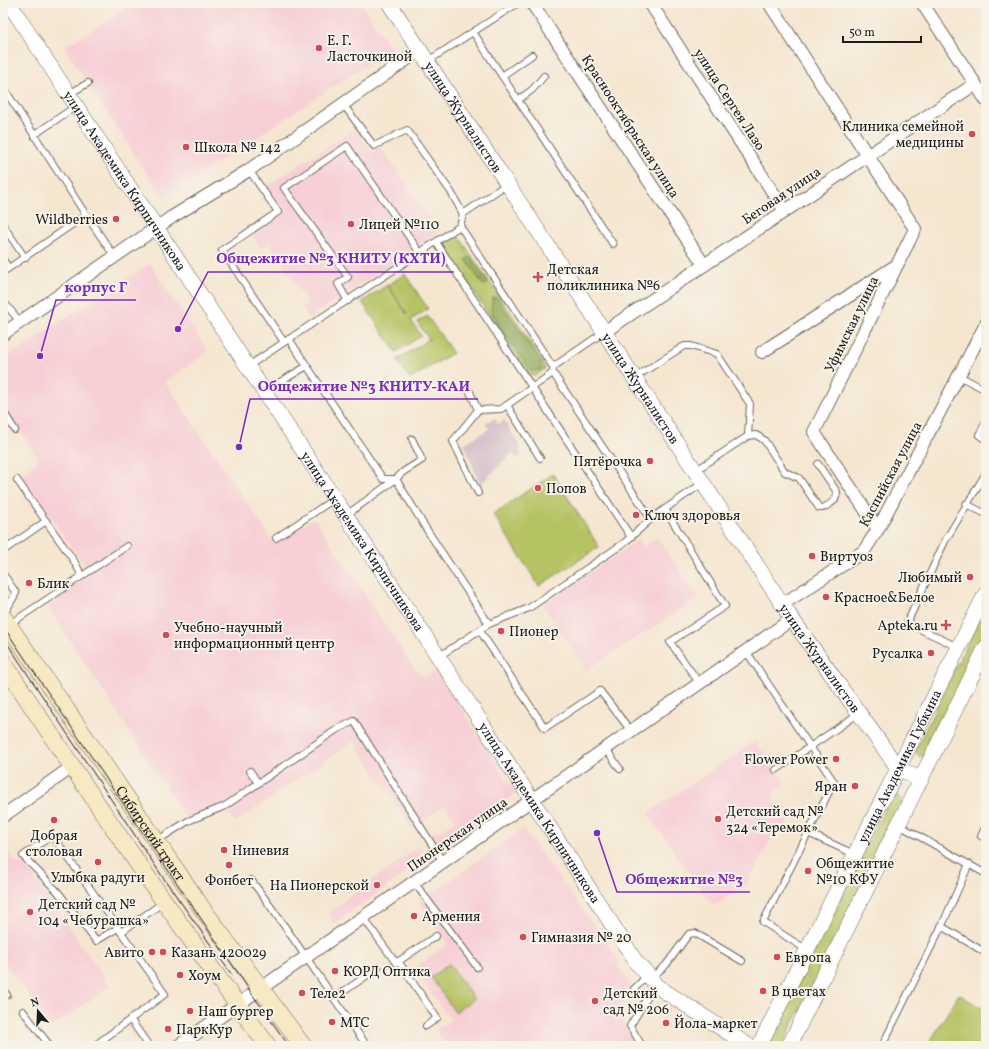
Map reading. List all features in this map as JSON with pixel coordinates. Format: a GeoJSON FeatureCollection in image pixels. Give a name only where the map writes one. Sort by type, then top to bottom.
{"type":"FeatureCollection","features":[{"type":"Feature","properties":{"kind":"main road","name":"Сибирский тракт"},"geometry":{"type":"LineString","coordinates":[[5,619],[204,911],[303,1046]]}},
{"type":"Feature","properties":{"kind":"main road","name":"Сибирский тракт"},"geometry":{"type":"LineString","coordinates":[[3,662],[72,767],[237,1005],[268,1046]]}},
{"type":"Feature","properties":{"kind":"street","name":"улица Академика Кирпичникова"},"geometry":{"type":"LineString","coordinates":[[9,3],[532,800],[636,962],[651,980],[749,1046]]}},
{"type":"Feature","properties":{"kind":"street","name":"улица Журналистов"},"geometry":{"type":"LineString","coordinates":[[389,3],[792,619],[898,768]]}},
{"type":"Feature","properties":{"kind":"street","name":"Краснооктябрьская улица"},"geometry":{"type":"LineString","coordinates":[[532,3],[704,265]]}},
{"type":"Feature","properties":{"kind":"street","name":"улица Сергея Лазо"},"geometry":{"type":"LineString","coordinates":[[650,3],[785,211]]}},
{"type":"Feature","properties":{"kind":"street"},"geometry":{"type":"LineString","coordinates":[[769,3],[867,156]]}},
{"type":"Feature","properties":{"kind":"street"},"geometry":{"type":"LineString","coordinates":[[922,3],[986,100]]}},
{"type":"Feature","properties":{"kind":"street"},"geometry":{"type":"LineString","coordinates":[[3,334],[21,323],[156,228],[249,170],[343,104],[424,56]]}},
{"type":"Feature","properties":{"kind":"street","name":"Беговая улица"},"geometry":{"type":"LineString","coordinates":[[604,332],[975,84]]}},
{"type":"Feature","properties":{"kind":"street","name":"Уфимская улица"},"geometry":{"type":"LineString","coordinates":[[867,156],[915,229],[814,432],[878,530]]}},
{"type":"Feature","properties":{"kind":"street"},"geometry":{"type":"LineString","coordinates":[[762,352],[897,265]]}},
{"type":"Feature","properties":{"kind":"street","name":"Каспийская улица"},"geometry":{"type":"LineString","coordinates":[[783,604],[864,551],[878,530],[986,324]]}},
{"type":"Feature","properties":{"kind":"street","name":"улица Академика Губкина"},"geometry":{"type":"LineString","coordinates":[[759,1046],[986,593]]}},
{"type":"Feature","properties":{"kind":"street","name":"Пионерская улица"},"geometry":{"type":"LineString","coordinates":[[178,1046],[792,619]]}},
{"type":"Feature","properties":{"kind":"street","name":"улица Академика Губкина"},"geometry":{"type":"LineString","coordinates":[[789,1046],[986,647]]}},
{"type":"Feature","properties":{"kind":"street"},"geometry":{"type":"LineString","coordinates":[[3,816],[72,767]]}},
{"type":"Feature","properties":{"kind":"street"},"geometry":{"type":"LineString","coordinates":[[898,768],[921,780]]}},
{"type":"Feature","properties":{"kind":"lane"},"geometry":{"type":"LineString","coordinates":[[424,56],[473,32],[518,3]]}},
{"type":"Feature","properties":{"kind":"lane"},"geometry":{"type":"LineString","coordinates":[[982,3],[986,10]]}},
{"type":"Feature","properties":{"kind":"lane"},"geometry":{"type":"LineString","coordinates":[[473,32],[613,244]]}},
{"type":"Feature","properties":{"kind":"lane"},"geometry":{"type":"LineString","coordinates":[[502,76],[532,55]]}},
{"type":"Feature","properties":{"kind":"lane"},"geometry":{"type":"LineString","coordinates":[[518,100],[532,90],[544,76]]}},
{"type":"Feature","properties":{"kind":"lane"},"geometry":{"type":"LineString","coordinates":[[34,135],[88,83]]}},
{"type":"Feature","properties":{"kind":"lane"},"geometry":{"type":"LineString","coordinates":[[3,87],[115,257]]}},
{"type":"Feature","properties":{"kind":"lane"},"geometry":{"type":"LineString","coordinates":[[343,104],[374,146],[407,130],[451,192],[463,214]]}},
{"type":"Feature","properties":{"kind":"lane"},"geometry":{"type":"LineString","coordinates":[[348,300],[338,284],[348,278],[284,188],[347,146],[420,253]]}},
{"type":"Feature","properties":{"kind":"lane"},"geometry":{"type":"LineString","coordinates":[[249,170],[278,212],[222,250],[287,341],[307,366],[383,479],[396,479]]}},
{"type":"Feature","properties":{"kind":"lane"},"geometry":{"type":"LineString","coordinates":[[247,367],[460,226],[463,214],[507,184]]}},
{"type":"Feature","properties":{"kind":"lane"},"geometry":{"type":"LineString","coordinates":[[3,260],[6,270],[86,215]]}},
{"type":"Feature","properties":{"kind":"lane"},"geometry":{"type":"LineString","coordinates":[[3,225],[25,258]]}},
{"type":"Feature","properties":{"kind":"lane"},"geometry":{"type":"LineString","coordinates":[[460,226],[651,519]]}},
{"type":"Feature","properties":{"kind":"lane"},"geometry":{"type":"LineString","coordinates":[[436,242],[631,537]]}},
{"type":"Feature","properties":{"kind":"lane"},"geometry":{"type":"LineString","coordinates":[[3,301],[21,323]]}},
{"type":"Feature","properties":{"kind":"lane"},"geometry":{"type":"LineString","coordinates":[[478,493],[454,441],[478,410],[501,409],[533,387],[604,332]]}},
{"type":"Feature","properties":{"kind":"lane"},"geometry":{"type":"LineString","coordinates":[[634,378],[684,346],[691,346],[717,354],[750,404],[748,436]]}},
{"type":"Feature","properties":{"kind":"lane"},"geometry":{"type":"LineString","coordinates":[[263,392],[307,366]]}},
{"type":"Feature","properties":{"kind":"lane"},"geometry":{"type":"LineString","coordinates":[[959,376],[986,390]]}},
{"type":"Feature","properties":{"kind":"lane"},"geometry":{"type":"LineString","coordinates":[[470,392],[478,410]]}},
{"type":"Feature","properties":{"kind":"lane"},"geometry":{"type":"LineString","coordinates":[[506,405],[540,458]]}},
{"type":"Feature","properties":{"kind":"lane"},"geometry":{"type":"LineString","coordinates":[[3,411],[15,430]]}},
{"type":"Feature","properties":{"kind":"lane"},"geometry":{"type":"LineString","coordinates":[[986,422],[979,435],[986,440]]}},
{"type":"Feature","properties":{"kind":"lane"},"geometry":{"type":"LineString","coordinates":[[438,657],[490,624],[529,608],[625,546],[631,537],[651,519],[665,509],[699,477],[748,436],[756,435],[764,440],[786,472],[799,478],[819,508],[823,508],[834,501],[837,497],[837,492],[818,464]]}},
{"type":"Feature","properties":{"kind":"lane"},"geometry":{"type":"LineString","coordinates":[[345,516],[396,479],[403,472],[422,460],[412,439]]}},
{"type":"Feature","properties":{"kind":"lane"},"geometry":{"type":"LineString","coordinates":[[959,648],[907,623],[945,542],[966,504],[986,473]]}},
{"type":"Feature","properties":{"kind":"lane"},"geometry":{"type":"LineString","coordinates":[[396,479],[425,527],[490,624]]}},
{"type":"Feature","properties":{"kind":"lane"},"geometry":{"type":"LineString","coordinates":[[17,480],[74,561],[82,576]]}},
{"type":"Feature","properties":{"kind":"lane"},"geometry":{"type":"LineString","coordinates":[[276,538],[334,499]]}},
{"type":"Feature","properties":{"kind":"lane"},"geometry":{"type":"LineString","coordinates":[[966,504],[986,514]]}},
{"type":"Feature","properties":{"kind":"lane"},"geometry":{"type":"LineString","coordinates":[[665,509],[725,606],[670,642],[700,684]]}},
{"type":"Feature","properties":{"kind":"lane"},"geometry":{"type":"LineString","coordinates":[[3,551],[46,521]]}},
{"type":"Feature","properties":{"kind":"lane"},"geometry":{"type":"LineString","coordinates":[[5,619],[82,576],[127,546]]}},
{"type":"Feature","properties":{"kind":"lane"},"geometry":{"type":"LineString","coordinates":[[3,574],[16,593],[5,619]]}},
{"type":"Feature","properties":{"kind":"lane"},"geometry":{"type":"LineString","coordinates":[[480,631],[545,728],[600,691],[631,732]]}},
{"type":"Feature","properties":{"kind":"lane"},"geometry":{"type":"LineString","coordinates":[[746,651],[834,782],[763,922],[807,950]]}},
{"type":"Feature","properties":{"kind":"lane"},"geometry":{"type":"LineString","coordinates":[[776,770],[859,713]]}},
{"type":"Feature","properties":{"kind":"lane"},"geometry":{"type":"LineString","coordinates":[[156,842],[188,821],[225,806],[336,730],[354,721],[443,862]]}},
{"type":"Feature","properties":{"kind":"lane"},"geometry":{"type":"LineString","coordinates":[[606,749],[620,769]]}},
{"type":"Feature","properties":{"kind":"lane"},"geometry":{"type":"LineString","coordinates":[[250,771],[258,784]]}},
{"type":"Feature","properties":{"kind":"lane"},"geometry":{"type":"LineString","coordinates":[[899,825],[986,874]]}},
{"type":"Feature","properties":{"kind":"lane"},"geometry":{"type":"LineString","coordinates":[[981,836],[986,826]]}},
{"type":"Feature","properties":{"kind":"lane"},"geometry":{"type":"LineString","coordinates":[[808,833],[855,855]]}},
{"type":"Feature","properties":{"kind":"lane"},"geometry":{"type":"LineString","coordinates":[[94,1046],[165,994],[119,930],[52,835],[23,856],[58,892],[96,941],[119,930],[165,901]]}},
{"type":"Feature","properties":{"kind":"lane"},"geometry":{"type":"LineString","coordinates":[[882,1046],[941,926],[969,864]]}},
{"type":"Feature","properties":{"kind":"lane"},"geometry":{"type":"LineString","coordinates":[[252,880],[292,934],[305,958],[367,1046]]}},
{"type":"Feature","properties":{"kind":"lane"},"geometry":{"type":"LineString","coordinates":[[414,882],[477,967]]}},
{"type":"Feature","properties":{"kind":"lane"},"geometry":{"type":"LineString","coordinates":[[363,917],[396,963],[436,936]]}},
{"type":"Feature","properties":{"kind":"lane"},"geometry":{"type":"LineString","coordinates":[[941,926],[986,953]]}},
{"type":"Feature","properties":{"kind":"lane"},"geometry":{"type":"LineString","coordinates":[[634,990],[651,980],[666,965],[689,934],[695,933],[742,961]]}},
{"type":"Feature","properties":{"kind":"lane"},"geometry":{"type":"LineString","coordinates":[[398,961],[437,1018],[426,1026]]}},
{"type":"Feature","properties":{"kind":"lane"},"geometry":{"type":"LineString","coordinates":[[334,998],[378,968]]}},
{"type":"Feature","properties":{"kind":"lane"},"geometry":{"type":"LineString","coordinates":[[644,1046],[641,1044],[630,1026],[651,980]]}},
{"type":"Feature","properties":{"kind":"lane"},"geometry":{"type":"LineString","coordinates":[[23,1011],[50,1046]]}},
{"type":"Feature","properties":{"kind":"lane"},"geometry":{"type":"LineString","coordinates":[[130,1019],[149,1046]]}},
{"type":"Feature","properties":{"kind":"shaded area","name":"Школа № 142"},"geometry":{"type":"Polygon","coordinates":[[[135,3],[361,3],[391,49],[163,198],[64,47],[135,3]]]}},
{"type":"Feature","properties":{"kind":"shaded area","name":"Лицей №110"},"geometry":{"type":"Polygon","coordinates":[[[355,128],[371,153],[381,147],[438,233],[309,318],[302,307],[308,303],[269,243],[261,248],[252,235],[284,214],[266,187],[355,128]]]}},
{"type":"Feature","properties":{"kind":"shaded area"},"geometry":{"type":"Polygon","coordinates":[[[150,264],[208,351],[165,382],[274,543],[314,518],[414,668],[425,678],[436,669],[516,794],[438,848],[428,835],[435,830],[438,833],[455,820],[445,805],[412,829],[354,741],[235,822],[229,814],[188,821],[46,604],[90,574],[21,475],[39,460],[3,405],[3,359],[150,264]]]}},
{"type":"Feature","properties":{"kind":"shaded area"},"geometry":{"type":"Polygon","coordinates":[[[495,418],[498,424],[504,420],[520,447],[521,456],[518,459],[512,453],[480,485],[464,444],[489,429],[485,423],[495,418]]]}},
{"type":"Feature","properties":{"kind":"shaded area"},"geometry":{"type":"Polygon","coordinates":[[[657,537],[699,598],[586,670],[543,605],[638,540],[642,547],[657,537]]]}},
{"type":"Feature","properties":{"kind":"shaded area","name":"Детский сад № 324 «Теремок»"},"geometry":{"type":"Polygon","coordinates":[[[755,741],[785,783],[771,795],[788,824],[771,839],[746,886],[714,906],[683,865],[648,813],[755,741]]]}},
{"type":"Feature","properties":{"kind":"shaded area","name":"Гимназия № 20"},"geometry":{"type":"Polygon","coordinates":[[[523,829],[620,961],[617,964],[637,994],[614,1009],[635,1042],[635,1046],[446,1046],[435,1030],[451,1020],[413,969],[448,944],[419,902],[523,829]]]}},
{"type":"Feature","properties":{"kind":"shaded area","name":"Детский сад № 104 «Чебурашка»"},"geometry":{"type":"Polygon","coordinates":[[[3,846],[16,863],[23,862],[110,986],[51,1027],[3,960],[3,846]]]}},
{"type":"Feature","properties":{"kind":"shaded area","name":"На Пионерской"},"geometry":{"type":"Polygon","coordinates":[[[420,846],[428,857],[334,924],[327,913],[420,846]]]}},
{"type":"Feature","properties":{"kind":"green space"},"geometry":{"type":"Polygon","coordinates":[[[449,235],[459,237],[534,347],[543,362],[545,369],[535,376],[529,374],[444,248],[443,243],[449,235]]]}},
{"type":"Feature","properties":{"kind":"green space"},"geometry":{"type":"Polygon","coordinates":[[[470,257],[488,283],[483,285],[466,259],[470,257]]]}},
{"type":"Feature","properties":{"kind":"green space"},"geometry":{"type":"Polygon","coordinates":[[[405,274],[428,309],[411,320],[421,336],[396,352],[362,302],[387,285],[407,314],[388,285],[405,274]]]}},
{"type":"Feature","properties":{"kind":"green space"},"geometry":{"type":"Polygon","coordinates":[[[493,297],[498,299],[541,362],[541,370],[531,371],[497,323],[491,310],[493,297]]]}},
{"type":"Feature","properties":{"kind":"green space"},"geometry":{"type":"Polygon","coordinates":[[[427,316],[453,353],[410,379],[397,360],[429,339],[417,322],[427,316]]]}},
{"type":"Feature","properties":{"kind":"green space"},"geometry":{"type":"Polygon","coordinates":[[[553,474],[599,547],[539,586],[493,514],[553,474]]]}},
{"type":"Feature","properties":{"kind":"green space"},"geometry":{"type":"Polygon","coordinates":[[[986,605],[986,636],[927,754],[924,756],[919,756],[915,751],[986,605]]]}},
{"type":"Feature","properties":{"kind":"green space"},"geometry":{"type":"Polygon","coordinates":[[[896,795],[901,798],[902,803],[783,1044],[775,1045],[772,1041],[772,1036],[891,797],[896,795]]]}},
{"type":"Feature","properties":{"kind":"green space"},"geometry":{"type":"Polygon","coordinates":[[[449,964],[474,999],[455,1012],[431,977],[449,964]]]}},
{"type":"Feature","properties":{"kind":"green space"},"geometry":{"type":"Polygon","coordinates":[[[959,994],[986,1011],[986,1046],[929,1046],[928,1045],[959,994]]]}},
{"type":"Feature","properties":{"kind":"tram line"},"geometry":{"type":"LineString","coordinates":[[3,626],[252,994],[289,1046]]}},
{"type":"Feature","properties":{"kind":"tram line"},"geometry":{"type":"LineString","coordinates":[[3,637],[160,873],[232,975]]}},
{"type":"Feature","properties":{"kind":"place","name":"Е. Г. Ласточкиной"},"geometry":{"type":"Point","coordinates":[319,48]}},
{"type":"Feature","properties":{"kind":"place","name":"Клиника семейной медицины"},"geometry":{"type":"Point","coordinates":[972,134]}},
{"type":"Feature","properties":{"kind":"place","name":"Школа № 142"},"geometry":{"type":"Point","coordinates":[186,147]}},
{"type":"Feature","properties":{"kind":"place","name":"Wildberries"},"geometry":{"type":"Point","coordinates":[116,219]}},
{"type":"Feature","properties":{"kind":"place","name":"Лицей №110"},"geometry":{"type":"Point","coordinates":[351,224]}},
{"type":"Feature","properties":{"kind":"place","name":"Детская поликлиника №6"},"geometry":{"type":"Point","coordinates":[538,277]}},
{"type":"Feature","properties":{"kind":"place","name":"Общежитие №3 КНИТУ (КХТИ)"},"geometry":{"type":"Point","coordinates":[178,329]}},
{"type":"Feature","properties":{"kind":"place","name":"корпус Г"},"geometry":{"type":"Point","coordinates":[40,356]}},
{"type":"Feature","properties":{"kind":"place","name":"Общежитие №3 КНИТУ-КАИ"},"geometry":{"type":"Point","coordinates":[239,447]}},
{"type":"Feature","properties":{"kind":"place","name":"Пятёрочка"},"geometry":{"type":"Point","coordinates":[650,461]}},
{"type":"Feature","properties":{"kind":"place","name":"Попов"},"geometry":{"type":"Point","coordinates":[538,488]}},
{"type":"Feature","properties":{"kind":"place","name":"Ключ здоровья"},"geometry":{"type":"Point","coordinates":[636,515]}},
{"type":"Feature","properties":{"kind":"place","name":"Виртуоз"},"geometry":{"type":"Point","coordinates":[812,556]}},
{"type":"Feature","properties":{"kind":"place","name":"Любимый"},"geometry":{"type":"Point","coordinates":[970,577]}},
{"type":"Feature","properties":{"kind":"place","name":"Блик"},"geometry":{"type":"Point","coordinates":[29,583]}},
{"type":"Feature","properties":{"kind":"place","name":"Красное&Белое"},"geometry":{"type":"Point","coordinates":[826,597]}},
{"type":"Feature","properties":{"kind":"place","name":"Apteka.ru"},"geometry":{"type":"Point","coordinates":[946,625]}},
{"type":"Feature","properties":{"kind":"place","name":"Пионер"},"geometry":{"type":"Point","coordinates":[501,631]}},
{"type":"Feature","properties":{"kind":"place","name":"Учебно-научный информационный центр"},"geometry":{"type":"Point","coordinates":[166,635]}},
{"type":"Feature","properties":{"kind":"place","name":"Русалка"},"geometry":{"type":"Point","coordinates":[931,653]}},
{"type":"Feature","properties":{"kind":"place","name":"Flower Power"},"geometry":{"type":"Point","coordinates":[836,759]}},
{"type":"Feature","properties":{"kind":"place","name":"Яран"},"geometry":{"type":"Point","coordinates":[855,786]}},
{"type":"Feature","properties":{"kind":"place","name":"Детский сад № 324 «Теремок»"},"geometry":{"type":"Point","coordinates":[718,819]}},
{"type":"Feature","properties":{"kind":"place","name":"Добрая столовая"},"geometry":{"type":"Point","coordinates":[54,820]}},
{"type":"Feature","properties":{"kind":"place","name":"Общежитие №3"},"geometry":{"type":"Point","coordinates":[597,833]}},
{"type":"Feature","properties":{"kind":"place","name":"Ниневия"},"geometry":{"type":"Point","coordinates":[224,850]}},
{"type":"Feature","properties":{"kind":"place","name":"Улыбка радуги"},"geometry":{"type":"Point","coordinates":[98,862]}},
{"type":"Feature","properties":{"kind":"place","name":"Фонбет"},"geometry":{"type":"Point","coordinates":[229,865]}},
{"type":"Feature","properties":{"kind":"place","name":"Общежитие №10 КФУ"},"geometry":{"type":"Point","coordinates":[808,871]}},
{"type":"Feature","properties":{"kind":"place","name":"На Пионерской"},"geometry":{"type":"Point","coordinates":[377,885]}},
{"type":"Feature","properties":{"kind":"place","name":"Детский сад № 104 «Чебурашка»"},"geometry":{"type":"Point","coordinates":[30,912]}},
{"type":"Feature","properties":{"kind":"place","name":"Армения"},"geometry":{"type":"Point","coordinates":[414,916]}},
{"type":"Feature","properties":{"kind":"place","name":"Гимназия № 20"},"geometry":{"type":"Point","coordinates":[523,937]}},
{"type":"Feature","properties":{"kind":"place","name":"Авито"},"geometry":{"type":"Point","coordinates":[152,952]}},
{"type":"Feature","properties":{"kind":"place","name":"Казань 420029"},"geometry":{"type":"Point","coordinates":[163,952]}},
{"type":"Feature","properties":{"kind":"place","name":"Европа"},"geometry":{"type":"Point","coordinates":[777,957]}},
{"type":"Feature","properties":{"kind":"place","name":"КОРД Оптика"},"geometry":{"type":"Point","coordinates":[335,971]}},
{"type":"Feature","properties":{"kind":"place","name":"Хоум"},"geometry":{"type":"Point","coordinates":[180,975]}},
{"type":"Feature","properties":{"kind":"place","name":"В цветах"},"geometry":{"type":"Point","coordinates":[763,991]}},
{"type":"Feature","properties":{"kind":"place","name":"Теле2"},"geometry":{"type":"Point","coordinates":[302,993]}},
{"type":"Feature","properties":{"kind":"place","name":"Детский сад № 206"},"geometry":{"type":"Point","coordinates":[595,1001]}},
{"type":"Feature","properties":{"kind":"place","name":"Наш бургер"},"geometry":{"type":"Point","coordinates":[190,1011]}},
{"type":"Feature","properties":{"kind":"place","name":"МТС"},"geometry":{"type":"Point","coordinates":[332,1022]}},
{"type":"Feature","properties":{"kind":"place","name":"Йола-маркет"},"geometry":{"type":"Point","coordinates":[666,1023]}},
{"type":"Feature","properties":{"kind":"place","name":"ПаркКур"},"geometry":{"type":"Point","coordinates":[168,1029]}}]}
